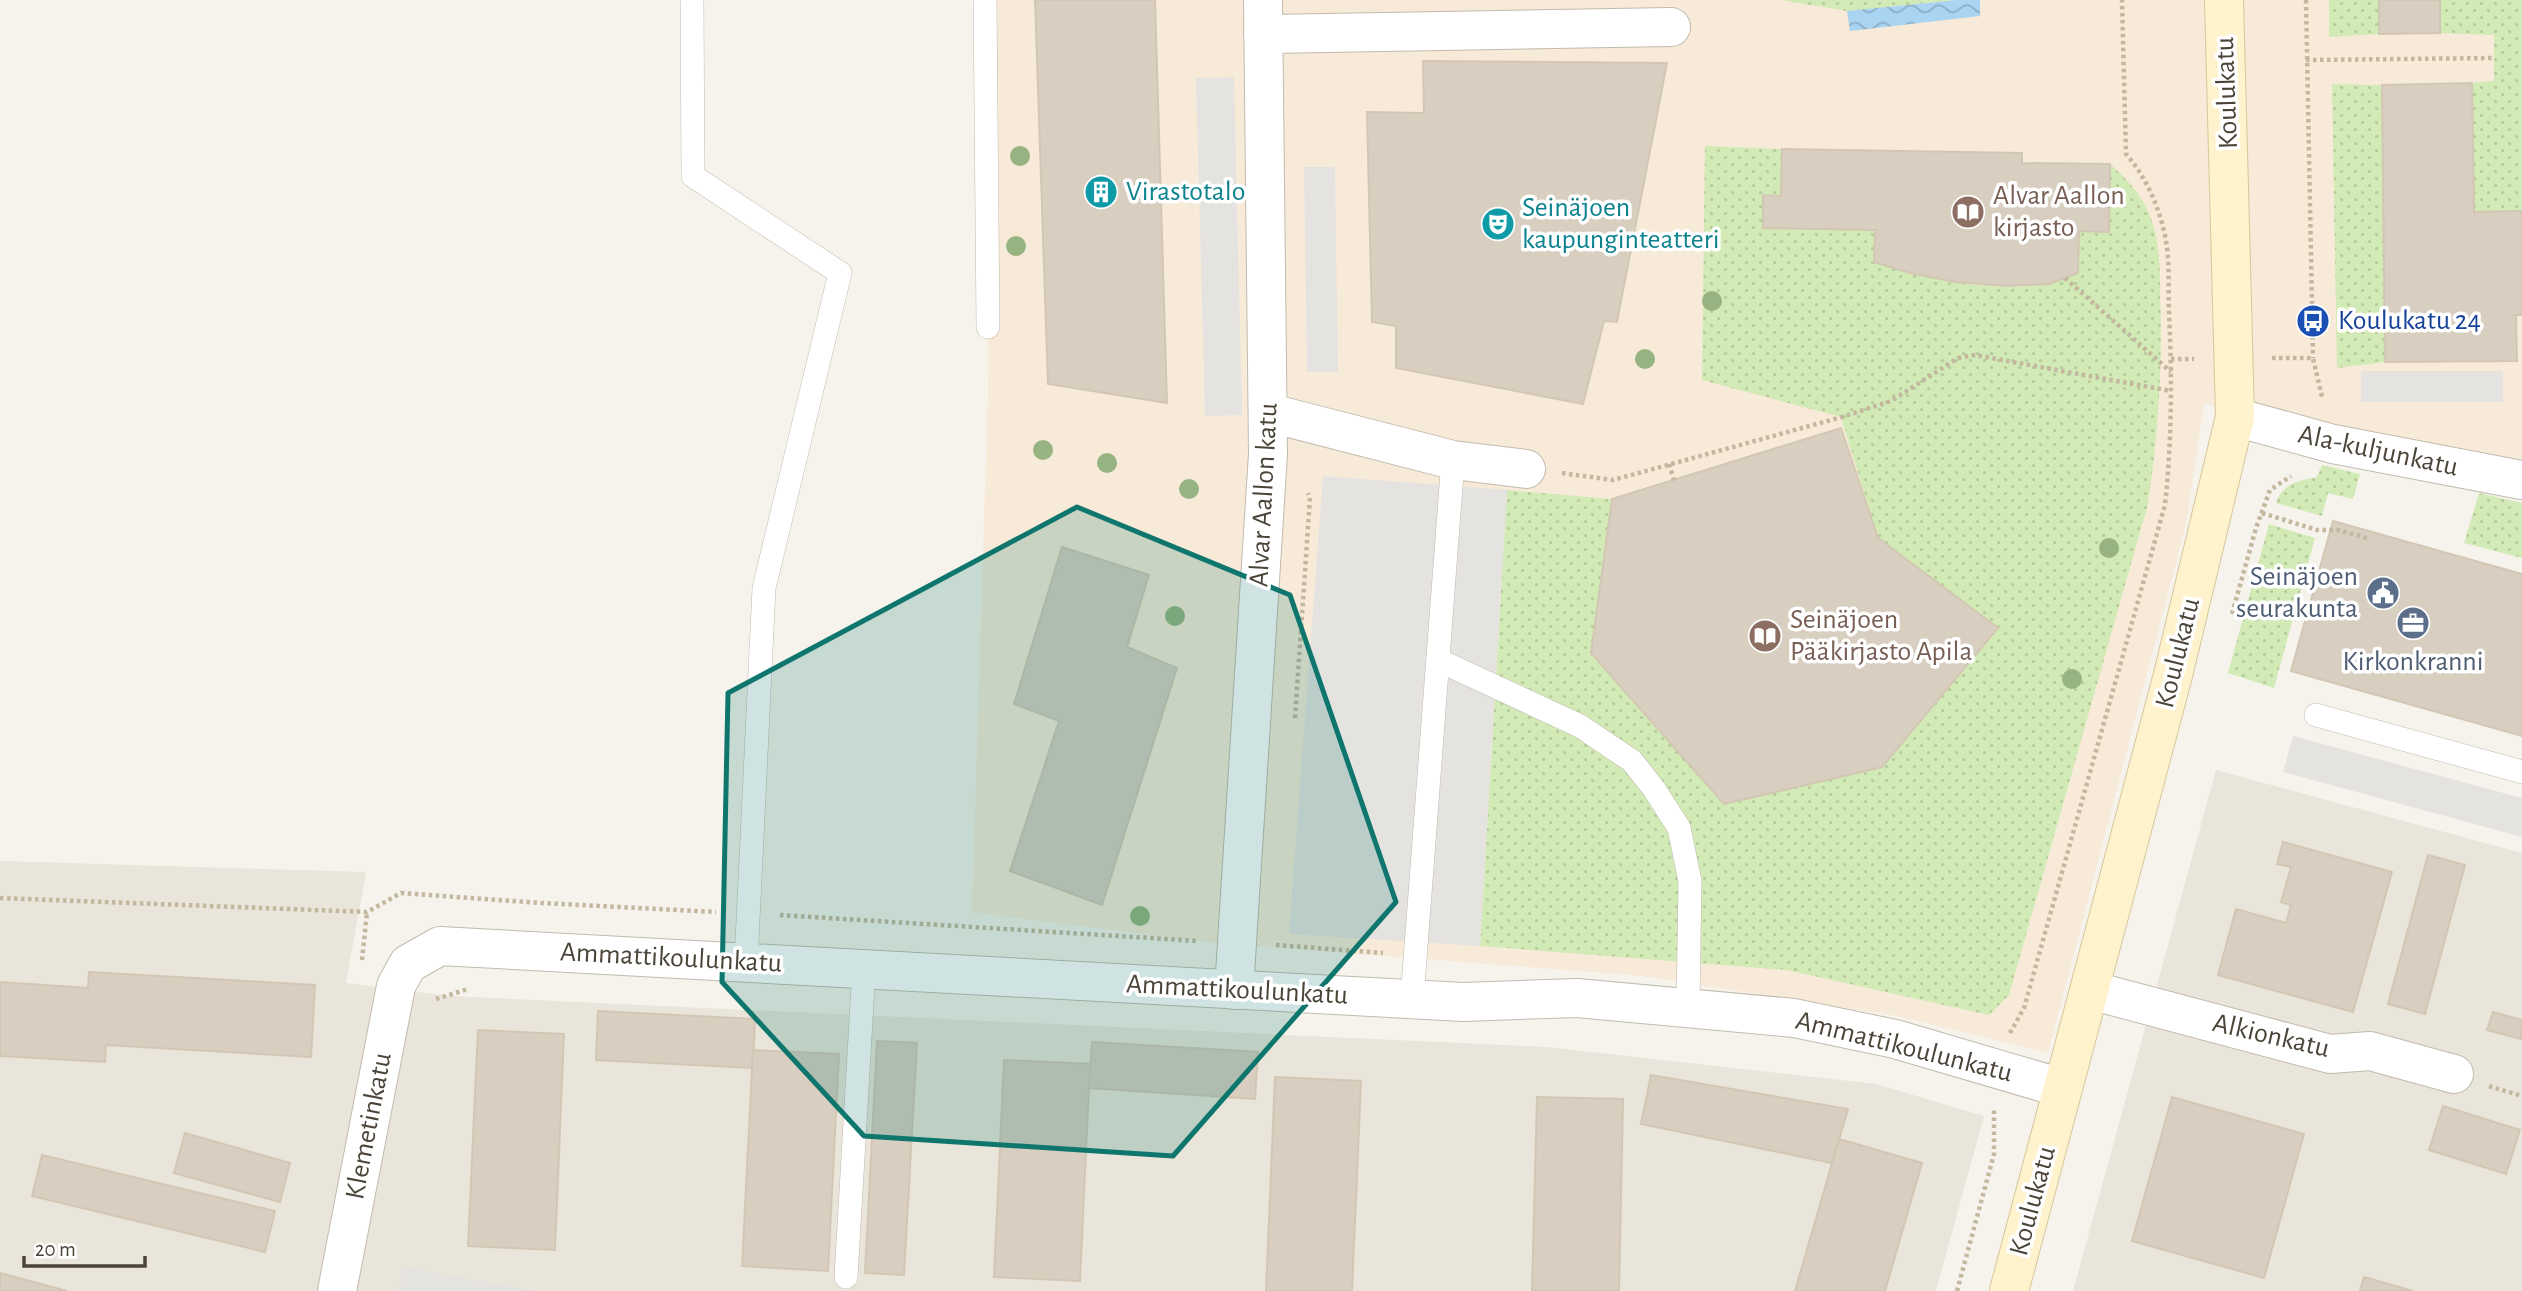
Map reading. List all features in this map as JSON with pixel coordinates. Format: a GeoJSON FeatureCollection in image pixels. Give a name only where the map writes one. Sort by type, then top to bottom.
{"type":"FeatureCollection","features":[{"type":"Feature","properties":{"kind":"street","name":"Koulukatu"},"geometry":{"type":"LineString","coordinates":[[2009,1291],[2173,675],[2235,417],[2224,0]]}},
{"type":"Feature","properties":{"kind":"street"},"geometry":{"type":"LineString","coordinates":[[1263,17],[1671,27]]}},
{"type":"Feature","properties":{"kind":"street","name":"Alvar Aallon katu"},"geometry":{"type":"LineString","coordinates":[[1234,990],[1269,413],[1263,17]]}},
{"type":"Feature","properties":{"kind":"street"},"geometry":{"type":"LineString","coordinates":[[1269,413],[1453,460],[1526,469]]}},
{"type":"Feature","properties":{"kind":"street","name":"Ala-kuljunkatu"},"geometry":{"type":"LineString","coordinates":[[2235,417],[2311,438],[2522,480]]}},
{"type":"Feature","properties":{"kind":"street","name":"Ammattikoulunkatu"},"geometry":{"type":"LineString","coordinates":[[408,964],[440,946],[1463,1002],[1577,998],[1794,1018],[1895,1039],[2062,1088]]}},
{"type":"Feature","properties":{"kind":"street","name":"Klemetinkatu"},"geometry":{"type":"LineString","coordinates":[[337,1291],[396,986],[408,964]]}},
{"type":"Feature","properties":{"kind":"street","name":"Alkionkatu"},"geometry":{"type":"LineString","coordinates":[[2090,990],[2330,1054],[2370,1051],[2454,1074]]}},
{"type":"Feature","properties":{"kind":"lane"},"geometry":{"type":"LineString","coordinates":[[692,0],[693,176],[840,273],[764,588],[746,962]]}},
{"type":"Feature","properties":{"kind":"lane"},"geometry":{"type":"LineString","coordinates":[[985,0],[988,327]]}},
{"type":"Feature","properties":{"kind":"lane"},"geometry":{"type":"LineString","coordinates":[[1412,999],[1453,460]]}},
{"type":"Feature","properties":{"kind":"lane"},"geometry":{"type":"LineString","coordinates":[[1438,660],[1580,726],[1632,761],[1654,789],[1679,828],[1690,881],[1688,1007]]}},
{"type":"Feature","properties":{"kind":"lane"},"geometry":{"type":"LineString","coordinates":[[2316,715],[2522,772]]}},
{"type":"Feature","properties":{"kind":"lane"},"geometry":{"type":"LineString","coordinates":[[846,1277],[864,969]]}},
{"type":"Feature","properties":{"kind":"path"},"geometry":{"type":"LineString","coordinates":[[1957,1291],[1994,1154],[1994,1106],[2000,1070],[2011,1030],[2024,1008],[2165,505],[2171,450],[2172,372],[2166,240],[2153,199],[2137,166],[2126,154],[2123,0]]}},
{"type":"Feature","properties":{"kind":"path"},"geometry":{"type":"LineString","coordinates":[[2230,622],[2270,490],[2283,479],[2302,471],[2320,397],[2313,358],[2306,0]]}},
{"type":"Feature","properties":{"kind":"path"},"geometry":{"type":"LineString","coordinates":[[2306,60],[2494,58]]}},
{"type":"Feature","properties":{"kind":"path"},"geometry":{"type":"LineString","coordinates":[[2065,278],[2172,372]]}},
{"type":"Feature","properties":{"kind":"path"},"geometry":{"type":"LineString","coordinates":[[1526,469],[1613,480],[1891,401],[1958,358],[1975,355],[2171,391]]}},
{"type":"Feature","properties":{"kind":"path"},"geometry":{"type":"LineString","coordinates":[[2171,359],[2313,358]]}},
{"type":"Feature","properties":{"kind":"path"},"geometry":{"type":"LineString","coordinates":[[2320,397],[2330,401]]}},
{"type":"Feature","properties":{"kind":"path"},"geometry":{"type":"LineString","coordinates":[[1669,464],[1674,480]]}},
{"type":"Feature","properties":{"kind":"path"},"geometry":{"type":"LineString","coordinates":[[2262,513],[2317,530],[2338,530],[2370,539]]}},
{"type":"Feature","properties":{"kind":"path"},"geometry":{"type":"LineString","coordinates":[[429,1001],[475,987]]}},
{"type":"Feature","properties":{"kind":"highlighted area"},"geometry":{"type":"Polygon","coordinates":[[[1077,507],[1290,595],[1396,902],[1173,1156],[864,1136],[722,982],[728,693],[1077,507]]]}},
{"type":"Feature","properties":{"kind":"shaded area"},"geometry":{"type":"Polygon","coordinates":[[[985,0],[2522,0],[2522,473],[2204,404],[2186,524],[2048,1053],[1897,1016],[1643,976],[1206,942],[972,912],[988,393],[985,0]]]}},
{"type":"Feature","properties":{"kind":"shaded area"},"geometry":{"type":"Polygon","coordinates":[[[1234,77],[1242,415],[1205,416],[1196,78],[1234,77]]]}},
{"type":"Feature","properties":{"kind":"shaded area"},"geometry":{"type":"Polygon","coordinates":[[[1304,167],[1335,167],[1338,372],[1307,372],[1304,167]]]}},
{"type":"Feature","properties":{"kind":"shaded area"},"geometry":{"type":"Polygon","coordinates":[[[2361,371],[2503,371],[2503,402],[2361,402],[2361,371]]]}},
{"type":"Feature","properties":{"kind":"shaded area"},"geometry":{"type":"Polygon","coordinates":[[[1323,476],[1507,490],[1480,946],[1289,934],[1323,476]]]}},
{"type":"Feature","properties":{"kind":"shaded area"},"geometry":{"type":"Polygon","coordinates":[[[2293,736],[2522,798],[2522,837],[2283,772],[2293,736]]]}},
{"type":"Feature","properties":{"kind":"shaded area"},"geometry":{"type":"Polygon","coordinates":[[[2216,770],[2522,853],[2522,1291],[2073,1291],[2216,770]]]}},
{"type":"Feature","properties":{"kind":"shaded area"},"geometry":{"type":"Polygon","coordinates":[[[0,861],[366,872],[346,983],[449,996],[1547,1047],[1876,1084],[1984,1116],[1936,1291],[0,1291],[0,861]]]}},
{"type":"Feature","properties":{"kind":"shaded area"},"geometry":{"type":"Polygon","coordinates":[[[403,1267],[535,1291],[399,1291],[403,1267]]]}},
{"type":"Feature","properties":{"kind":"green space"},"geometry":{"type":"Polygon","coordinates":[[[1781,0],[1957,0],[1847,11],[1781,0]]]}},
{"type":"Feature","properties":{"kind":"green space"},"geometry":{"type":"Polygon","coordinates":[[[2329,0],[2379,0],[2379,34],[2329,37],[2329,0]]]}},
{"type":"Feature","properties":{"kind":"green space"},"geometry":{"type":"Polygon","coordinates":[[[2440,0],[2522,0],[2522,211],[2474,212],[2472,83],[2494,81],[2494,35],[2440,33],[2440,0]]]}},
{"type":"Feature","properties":{"kind":"green space"},"geometry":{"type":"Polygon","coordinates":[[[2332,84],[2382,85],[2385,362],[2337,368],[2332,84]]]}},
{"type":"Feature","properties":{"kind":"green space"},"geometry":{"type":"Polygon","coordinates":[[[1705,146],[1782,149],[1781,196],[1763,196],[1763,228],[1875,230],[1874,262],[1959,283],[2025,286],[2051,283],[2078,273],[2079,231],[2109,231],[2110,164],[2135,190],[2151,219],[2159,262],[2161,347],[2157,426],[2148,504],[2009,995],[1989,1015],[1787,970],[1480,946],[1507,490],[1612,499],[1591,653],[1724,804],[1882,767],[1998,628],[1878,538],[1841,417],[1702,380],[1705,146]]]}},
{"type":"Feature","properties":{"kind":"green space"},"geometry":{"type":"Polygon","coordinates":[[[2322,465],[2360,474],[2353,499],[2328,493],[2322,516],[2276,503],[2287,487],[2317,477],[2322,465]]]}},
{"type":"Feature","properties":{"kind":"green space"},"geometry":{"type":"Polygon","coordinates":[[[2479,493],[2522,503],[2522,558],[2464,543],[2479,493]]]}},
{"type":"Feature","properties":{"kind":"green space"},"geometry":{"type":"Polygon","coordinates":[[[2269,524],[2315,538],[2274,688],[2228,673],[2269,524]]]}},
{"type":"Feature","properties":{"kind":"water"},"geometry":{"type":"Polygon","coordinates":[[[1980,0],[1980,16],[1850,31],[1847,11],[1980,0]]]}},
{"type":"Feature","properties":{"kind":"building","name":"Virastotalo"},"geometry":{"type":"Polygon","coordinates":[[[1035,0],[1155,0],[1167,403],[1048,384],[1035,0]]]}},
{"type":"Feature","properties":{"kind":"building"},"geometry":{"type":"Polygon","coordinates":[[[2379,0],[2440,0],[2440,33],[2379,34],[2379,0]]]}},
{"type":"Feature","properties":{"kind":"building"},"geometry":{"type":"Polygon","coordinates":[[[1423,61],[1667,63],[1617,322],[1604,321],[1583,404],[1396,368],[1396,326],[1372,322],[1367,112],[1424,113],[1423,61]]]}},
{"type":"Feature","properties":{"kind":"building"},"geometry":{"type":"Polygon","coordinates":[[[2472,83],[2474,212],[2522,211],[2522,315],[2516,315],[2517,361],[2385,362],[2382,85],[2472,83]]]}},
{"type":"Feature","properties":{"kind":"building"},"geometry":{"type":"Polygon","coordinates":[[[1782,149],[2022,153],[2022,163],[2110,164],[2109,232],[2079,231],[2078,273],[2049,284],[2005,286],[1956,282],[1910,273],[1874,262],[1875,230],[1763,228],[1763,195],[1781,196],[1782,149]]]}},
{"type":"Feature","properties":{"kind":"building"},"geometry":{"type":"Polygon","coordinates":[[[1841,428],[1878,538],[1998,628],[1882,767],[1724,804],[1591,653],[1612,499],[1841,428]]]}},
{"type":"Feature","properties":{"kind":"building","name":"Kirkonkranni"},"geometry":{"type":"Polygon","coordinates":[[[2333,521],[2522,574],[2522,736],[2291,671],[2333,521]]]}},
{"type":"Feature","properties":{"kind":"building"},"geometry":{"type":"Polygon","coordinates":[[[1062,547],[1149,575],[1127,647],[1177,668],[1102,905],[1010,871],[1059,721],[1014,704],[1062,547]]]}},
{"type":"Feature","properties":{"kind":"building"},"geometry":{"type":"Polygon","coordinates":[[[2283,842],[2392,872],[2353,1012],[2218,975],[2236,909],[2286,923],[2291,905],[2281,902],[2291,867],[2277,864],[2283,842]]]}},
{"type":"Feature","properties":{"kind":"building"},"geometry":{"type":"Polygon","coordinates":[[[2428,855],[2465,865],[2425,1014],[2388,1004],[2428,855]]]}},
{"type":"Feature","properties":{"kind":"building"},"geometry":{"type":"Polygon","coordinates":[[[89,972],[315,985],[311,1057],[106,1045],[105,1062],[0,1056],[0,982],[88,988],[89,972]]]}},
{"type":"Feature","properties":{"kind":"building"},"geometry":{"type":"Polygon","coordinates":[[[598,1011],[755,1019],[753,1068],[596,1060],[598,1011]]]}},
{"type":"Feature","properties":{"kind":"building"},"geometry":{"type":"Polygon","coordinates":[[[2493,1012],[2522,1020],[2521,1039],[2487,1030],[2493,1012]]]}},
{"type":"Feature","properties":{"kind":"building"},"geometry":{"type":"Polygon","coordinates":[[[478,1030],[564,1034],[555,1250],[468,1246],[478,1030]]]}},
{"type":"Feature","properties":{"kind":"building"},"geometry":{"type":"Polygon","coordinates":[[[877,1041],[917,1043],[904,1275],[865,1273],[877,1041]]]}},
{"type":"Feature","properties":{"kind":"building"},"geometry":{"type":"Polygon","coordinates":[[[1092,1042],[1258,1052],[1255,1099],[1089,1088],[1092,1042]]]}},
{"type":"Feature","properties":{"kind":"building"},"geometry":{"type":"Polygon","coordinates":[[[753,1050],[839,1054],[828,1271],[742,1266],[753,1050]]]}},
{"type":"Feature","properties":{"kind":"building"},"geometry":{"type":"Polygon","coordinates":[[[1004,1060],[1090,1064],[1080,1281],[994,1277],[1004,1060]]]}},
{"type":"Feature","properties":{"kind":"building"},"geometry":{"type":"Polygon","coordinates":[[[1651,1075],[1848,1109],[1832,1163],[1641,1124],[1651,1075]]]}},
{"type":"Feature","properties":{"kind":"building"},"geometry":{"type":"Polygon","coordinates":[[[1275,1077],[1361,1081],[1352,1291],[1266,1291],[1275,1077]]]}},
{"type":"Feature","properties":{"kind":"building"},"geometry":{"type":"Polygon","coordinates":[[[1537,1097],[1623,1099],[1619,1291],[1532,1291],[1537,1097]]]}},
{"type":"Feature","properties":{"kind":"building"},"geometry":{"type":"Polygon","coordinates":[[[2172,1097],[2304,1134],[2264,1278],[2132,1241],[2172,1097]]]}},
{"type":"Feature","properties":{"kind":"building"},"geometry":{"type":"Polygon","coordinates":[[[2443,1106],[2520,1130],[2506,1174],[2429,1150],[2443,1106]]]}},
{"type":"Feature","properties":{"kind":"building"},"geometry":{"type":"Polygon","coordinates":[[[185,1133],[290,1163],[280,1202],[174,1173],[185,1133]]]}},
{"type":"Feature","properties":{"kind":"building"},"geometry":{"type":"Polygon","coordinates":[[[1839,1139],[1922,1163],[1885,1291],[1795,1291],[1839,1139]]]}},
{"type":"Feature","properties":{"kind":"building"},"geometry":{"type":"Polygon","coordinates":[[[42,1155],[275,1211],[265,1252],[32,1196],[42,1155]]]}},
{"type":"Feature","properties":{"kind":"building"},"geometry":{"type":"Polygon","coordinates":[[[0,1273],[67,1291],[0,1291],[0,1273]]]}},
{"type":"Feature","properties":{"kind":"building"},"geometry":{"type":"Polygon","coordinates":[[[2364,1277],[2413,1291],[2360,1291],[2364,1277]]]}},
{"type":"Feature","properties":{"kind":"place","name":"Virastotalo"},"geometry":{"type":"Point","coordinates":[1101,192]}},
{"type":"Feature","properties":{"kind":"place","name":"Alvar Aallon kirjasto"},"geometry":{"type":"Point","coordinates":[1968,212]}},
{"type":"Feature","properties":{"kind":"place","name":"Seinäjoen kaupunginteatteri"},"geometry":{"type":"Point","coordinates":[1498,224]}},
{"type":"Feature","properties":{"kind":"place","name":"Koulukatu 24"},"geometry":{"type":"Point","coordinates":[2313,321]}},
{"type":"Feature","properties":{"kind":"place","name":"Seinäjoen seurakunta"},"geometry":{"type":"Point","coordinates":[2383,593]}},
{"type":"Feature","properties":{"kind":"place","name":"Kirkonkranni"},"geometry":{"type":"Point","coordinates":[2413,623]}},
{"type":"Feature","properties":{"kind":"place","name":"Seinäjoen Pääkirjasto Apila"},"geometry":{"type":"Point","coordinates":[1765,636]}}]}
